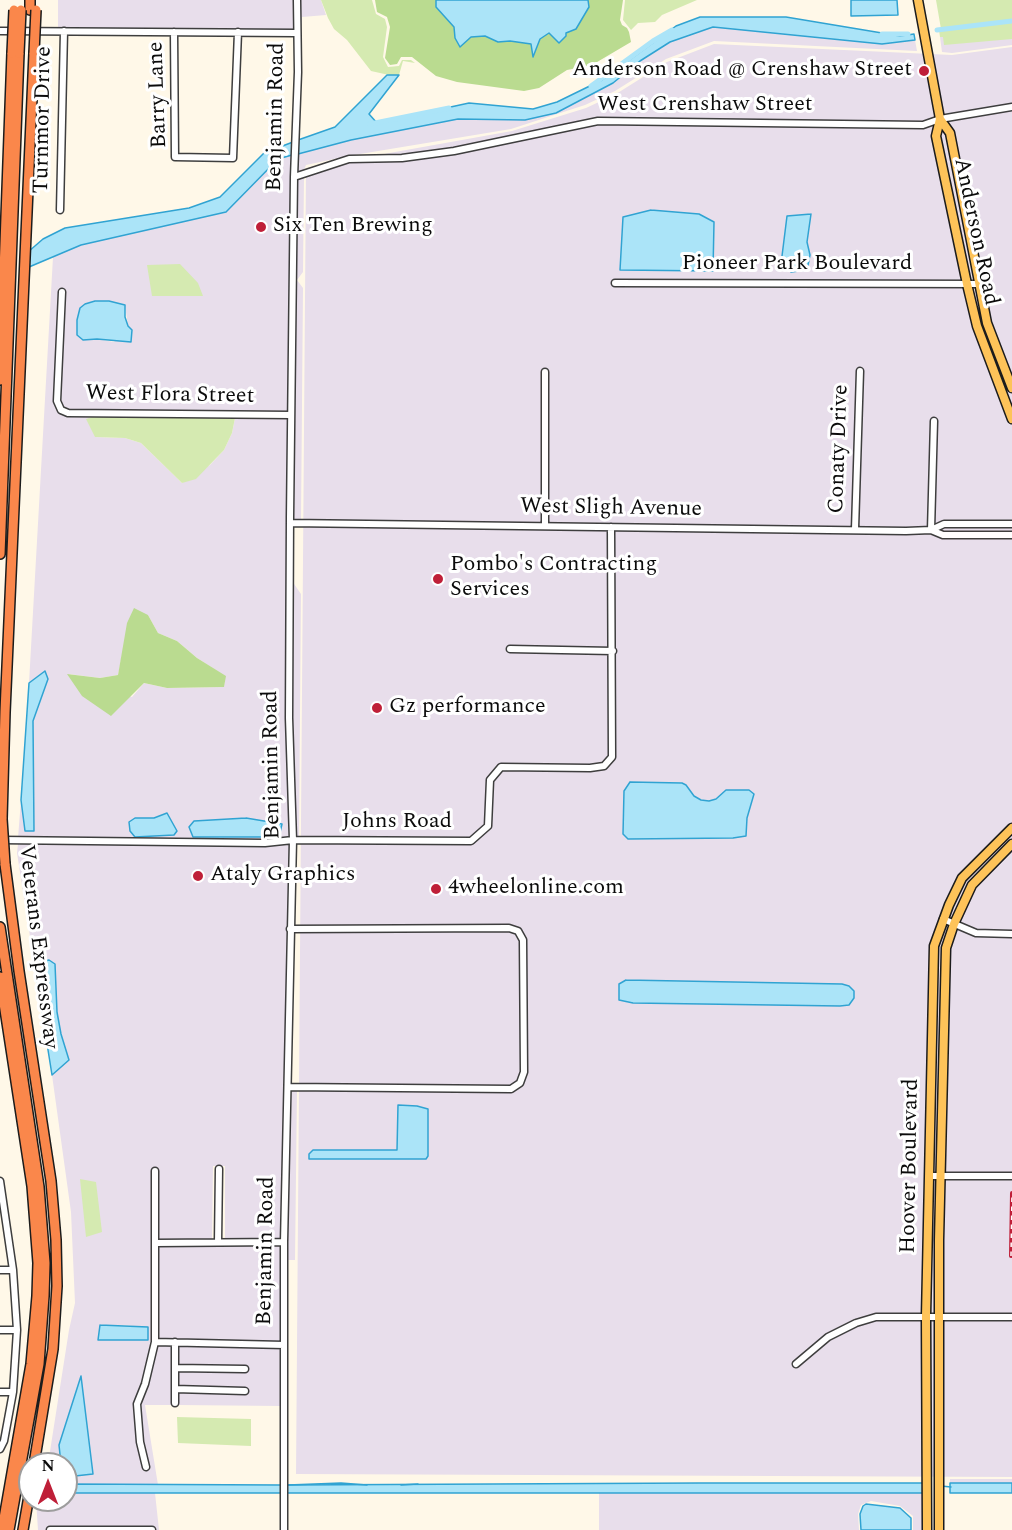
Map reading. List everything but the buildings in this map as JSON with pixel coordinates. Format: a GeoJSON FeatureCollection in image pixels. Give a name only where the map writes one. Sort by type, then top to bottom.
{"type":"FeatureCollection","features":[{"type":"Feature","properties":{"kind":"highway","name":"Veterans Expressway"},"geometry":{"type":"LineString","coordinates":[[0,380],[25,5]]}},
{"type":"Feature","properties":{"kind":"highway","name":"Veterans Expressway"},"geometry":{"type":"LineString","coordinates":[[25,5],[23,53],[28,188],[4,722],[2,819],[5,864],[51,1181],[56,1240],[57,1286],[53,1349],[36,1452]]}},
{"type":"Feature","properties":{"kind":"highway"},"geometry":{"type":"LineString","coordinates":[[0,554],[7,297]]}},
{"type":"Feature","properties":{"kind":"highway"},"geometry":{"type":"LineString","coordinates":[[0,927],[38,1176],[44,1237],[42,1330],[34,1398],[2,1530]]}},
{"type":"Feature","properties":{"kind":"highway","name":"Veterans Expressway"},"geometry":{"type":"LineString","coordinates":[[0,978],[29,1166],[38,1263],[38,1296],[33,1353],[16,1474],[10,1488],[8,1506]]}},
{"type":"Feature","properties":{"kind":"highway"},"geometry":{"type":"LineString","coordinates":[[0,1517],[8,1506]]}},
{"type":"Feature","properties":{"kind":"highway"},"geometry":{"type":"LineString","coordinates":[[8,1506],[9,1530]]}},
{"type":"Feature","properties":{"kind":"highway"},"geometry":{"type":"LineString","coordinates":[[23,1530],[26,1512]]}},
{"type":"Feature","properties":{"kind":"highway"},"geometry":{"type":"LineString","coordinates":[[27,1530],[28,1512]]}},
{"type":"Feature","properties":{"kind":"main road","name":"Anderson Road"},"geometry":{"type":"LineString","coordinates":[[918,0],[940,118],[936,136],[977,326],[1012,418]]}},
{"type":"Feature","properties":{"kind":"main road","name":"Anderson Road"},"geometry":{"type":"LineString","coordinates":[[940,118],[950,133],[987,323],[1012,388]]}},
{"type":"Feature","properties":{"kind":"main road","name":"Hoover Boulevard"},"geometry":{"type":"LineString","coordinates":[[927,1530],[926,1316],[934,946],[962,878],[1012,828]]}},
{"type":"Feature","properties":{"kind":"main road","name":"Hoover Boulevard"},"geometry":{"type":"LineString","coordinates":[[939,1530],[939,1236],[946,948],[972,885],[1012,844]]}},
{"type":"Feature","properties":{"kind":"street","name":"Benjamin Road"},"geometry":{"type":"LineString","coordinates":[[284,1530],[284,1242],[293,840],[289,718],[294,177],[298,72],[297,0]]}},
{"type":"Feature","properties":{"kind":"street"},"geometry":{"type":"LineString","coordinates":[[0,31],[296,33]]}},
{"type":"Feature","properties":{"kind":"street","name":"Turnmor Drive"},"geometry":{"type":"LineString","coordinates":[[60,210],[64,31]]}},
{"type":"Feature","properties":{"kind":"street","name":"Barry Lane"},"geometry":{"type":"LineString","coordinates":[[174,32],[175,157],[233,158],[238,32]]}},
{"type":"Feature","properties":{"kind":"street","name":"West Crenshaw Street"},"geometry":{"type":"LineString","coordinates":[[294,177],[349,159],[402,158],[454,151],[598,121],[923,125],[940,118],[1012,107]]}},
{"type":"Feature","properties":{"kind":"street","name":"Pioneer Park Boulevard"},"geometry":{"type":"LineString","coordinates":[[615,283],[979,284]]}},
{"type":"Feature","properties":{"kind":"street","name":"West Flora Street"},"geometry":{"type":"LineString","coordinates":[[62,292],[57,401],[61,410],[68,412],[291,415]]}},
{"type":"Feature","properties":{"kind":"street","name":"Conaty Drive"},"geometry":{"type":"LineString","coordinates":[[855,529],[860,371]]}},
{"type":"Feature","properties":{"kind":"street"},"geometry":{"type":"LineString","coordinates":[[545,372],[545,526]]}},
{"type":"Feature","properties":{"kind":"street"},"geometry":{"type":"LineString","coordinates":[[931,530],[934,421]]}},
{"type":"Feature","properties":{"kind":"street","name":"West Sligh Avenue"},"geometry":{"type":"LineString","coordinates":[[290,523],[931,530],[944,535],[1012,535]]}},
{"type":"Feature","properties":{"kind":"street","name":"West Sligh Avenue"},"geometry":{"type":"LineString","coordinates":[[931,530],[944,524],[1012,524]]}},
{"type":"Feature","properties":{"kind":"street","name":"Johns Road"},"geometry":{"type":"LineString","coordinates":[[0,840],[269,843],[293,840],[471,841],[488,826],[489,780],[501,767],[590,768],[604,766],[612,757],[611,527]]}},
{"type":"Feature","properties":{"kind":"street"},"geometry":{"type":"LineString","coordinates":[[510,649],[613,651]]}},
{"type":"Feature","properties":{"kind":"street"},"geometry":{"type":"LineString","coordinates":[[944,919],[976,933],[1012,934]]}},
{"type":"Feature","properties":{"kind":"street"},"geometry":{"type":"LineString","coordinates":[[288,1087],[511,1089],[520,1083],[524,1072],[523,940],[518,931],[509,928],[290,929]]}},
{"type":"Feature","properties":{"kind":"street"},"geometry":{"type":"LineString","coordinates":[[218,1242],[219,1169]]}},
{"type":"Feature","properties":{"kind":"street"},"geometry":{"type":"LineString","coordinates":[[146,1467],[140,1442],[137,1404],[145,1384],[155,1342],[155,1172]]}},
{"type":"Feature","properties":{"kind":"street"},"geometry":{"type":"LineString","coordinates":[[929,1176],[1012,1176]]}},
{"type":"Feature","properties":{"kind":"street"},"geometry":{"type":"LineString","coordinates":[[0,1181],[2,1208],[13,1270],[17,1330],[13,1392],[4,1441],[0,1449]]}},
{"type":"Feature","properties":{"kind":"street"},"geometry":{"type":"LineString","coordinates":[[155,1243],[284,1242]]}},
{"type":"Feature","properties":{"kind":"street"},"geometry":{"type":"LineString","coordinates":[[0,1270],[13,1270]]}},
{"type":"Feature","properties":{"kind":"street"},"geometry":{"type":"LineString","coordinates":[[796,1364],[828,1337],[855,1323],[876,1317],[1012,1317]]}},
{"type":"Feature","properties":{"kind":"street"},"geometry":{"type":"LineString","coordinates":[[0,1330],[17,1330]]}},
{"type":"Feature","properties":{"kind":"street"},"geometry":{"type":"LineString","coordinates":[[155,1342],[284,1345]]}},
{"type":"Feature","properties":{"kind":"street"},"geometry":{"type":"LineString","coordinates":[[175,1342],[175,1403]]}},
{"type":"Feature","properties":{"kind":"street"},"geometry":{"type":"LineString","coordinates":[[175,1368],[245,1369]]}},
{"type":"Feature","properties":{"kind":"street"},"geometry":{"type":"LineString","coordinates":[[175,1389],[245,1391]]}},
{"type":"Feature","properties":{"kind":"street"},"geometry":{"type":"LineString","coordinates":[[0,1392],[13,1392]]}},
{"type":"Feature","properties":{"kind":"street"},"geometry":{"type":"LineString","coordinates":[[50,1530],[152,1530]]}},
{"type":"Feature","properties":{"kind":"shaded area"},"geometry":{"type":"Polygon","coordinates":[[[58,0],[295,0],[294,30],[58,28],[58,0]]]}},
{"type":"Feature","properties":{"kind":"shaded area"},"geometry":{"type":"Polygon","coordinates":[[[300,0],[321,0],[326,15],[302,17],[301,32],[299,32],[300,0]]]}},
{"type":"Feature","properties":{"kind":"shaded area"},"geometry":{"type":"Polygon","coordinates":[[[713,27],[882,44],[915,40],[917,51],[714,41],[666,59],[615,91],[585,105],[511,129],[348,156],[306,165],[304,170],[297,172],[298,154],[351,140],[458,119],[525,120],[613,83],[640,61],[670,42],[713,27]]]}},
{"type":"Feature","properties":{"kind":"shaded area"},"geometry":{"type":"Polygon","coordinates":[[[1012,28],[1012,45],[952,53],[942,52],[940,37],[1012,28]]]}},
{"type":"Feature","properties":{"kind":"shaded area"},"geometry":{"type":"Polygon","coordinates":[[[714,44],[952,55],[1012,47],[1012,1477],[296,1474],[306,168],[512,131],[586,108],[616,94],[667,62],[714,44]]]}},
{"type":"Feature","properties":{"kind":"shaded area"},"geometry":{"type":"Polygon","coordinates":[[[292,155],[288,412],[67,409],[63,407],[59,400],[65,289],[60,289],[54,401],[58,411],[66,415],[95,416],[95,437],[125,438],[141,443],[182,483],[210,465],[224,450],[232,433],[235,418],[288,418],[286,718],[290,838],[269,840],[18,838],[21,800],[25,831],[34,831],[33,721],[45,672],[29,683],[53,257],[81,245],[226,212],[278,158],[292,155]],[[109,301],[85,304],[80,308],[77,320],[83,340],[97,339],[114,342],[128,326],[125,305],[109,301]],[[148,615],[123,650],[118,675],[100,678],[68,674],[132,697],[144,683],[167,688],[224,687],[225,676],[197,658],[177,641],[158,633],[148,615]],[[135,818],[136,837],[174,835],[154,818],[135,818]],[[246,818],[193,837],[265,823],[246,818]]]}},
{"type":"Feature","properties":{"kind":"shaded area"},"geometry":{"type":"Polygon","coordinates":[[[304,177],[303,272],[297,280],[303,288],[301,520],[293,520],[297,179],[304,177]]]}},
{"type":"Feature","properties":{"kind":"shaded area"},"geometry":{"type":"Polygon","coordinates":[[[292,581],[301,594],[299,837],[295,837],[291,718],[292,581]]]}},
{"type":"Feature","properties":{"kind":"shaded area"},"geometry":{"type":"Polygon","coordinates":[[[18,844],[269,846],[290,844],[281,1239],[225,1240],[225,1166],[213,1166],[212,1239],[158,1240],[157,1169],[152,1169],[153,1342],[143,1382],[134,1404],[137,1442],[144,1471],[149,1469],[139,1405],[148,1384],[157,1345],[172,1346],[172,1405],[145,1405],[158,1485],[78,1484],[78,1476],[93,1474],[81,1378],[60,1445],[60,1452],[50,1452],[75,1303],[71,1212],[52,1075],[69,1060],[57,1012],[55,964],[48,960],[34,962],[17,853],[18,844]],[[100,1325],[98,1340],[147,1327],[100,1325]]]}},
{"type":"Feature","properties":{"kind":"shaded area"},"geometry":{"type":"Polygon","coordinates":[[[291,1090],[297,1090],[295,1260],[287,1260],[291,1090]]]}},
{"type":"Feature","properties":{"kind":"shaded area"},"geometry":{"type":"Polygon","coordinates":[[[281,1245],[281,1342],[158,1339],[158,1246],[281,1245]]]}},
{"type":"Feature","properties":{"kind":"shaded area"},"geometry":{"type":"Polygon","coordinates":[[[178,1346],[281,1348],[281,1406],[178,1405],[178,1393],[247,1394],[247,1388],[178,1386],[178,1371],[247,1372],[248,1366],[178,1365],[178,1346]]]}},
{"type":"Feature","properties":{"kind":"shaded area"},"geometry":{"type":"Polygon","coordinates":[[[950,1479],[1012,1479],[1012,1483],[950,1483],[950,1479]]]}},
{"type":"Feature","properties":{"kind":"shaded area"},"geometry":{"type":"Polygon","coordinates":[[[78,1493],[155,1493],[159,1530],[154,1530],[151,1526],[48,1526],[47,1530],[38,1530],[37,1512],[78,1512],[78,1493]]]}},
{"type":"Feature","properties":{"kind":"shaded area"},"geometry":{"type":"Polygon","coordinates":[[[599,1493],[923,1493],[923,1530],[913,1530],[913,1516],[900,1506],[871,1501],[861,1505],[858,1514],[859,1530],[599,1530],[599,1493]]]}},
{"type":"Feature","properties":{"kind":"green space"},"geometry":{"type":"Polygon","coordinates":[[[321,0],[372,0],[376,14],[385,19],[387,27],[383,57],[388,67],[399,66],[402,60],[411,60],[415,63],[403,61],[399,75],[371,71],[347,40],[334,29],[321,0]]]}},
{"type":"Feature","properties":{"kind":"green space"},"geometry":{"type":"Polygon","coordinates":[[[375,0],[623,0],[620,20],[629,32],[631,42],[592,65],[567,70],[539,88],[524,91],[457,82],[436,76],[412,57],[401,57],[397,64],[390,65],[385,58],[390,27],[387,17],[377,12],[375,0]]]}},
{"type":"Feature","properties":{"kind":"green space"},"geometry":{"type":"Polygon","coordinates":[[[625,0],[697,0],[662,15],[655,22],[638,23],[631,30],[623,20],[625,0]]]}},
{"type":"Feature","properties":{"kind":"green space"},"geometry":{"type":"Polygon","coordinates":[[[936,0],[1012,0],[1012,39],[944,45],[943,37],[940,37],[939,30],[941,29],[936,0]]]}},
{"type":"Feature","properties":{"kind":"green space"},"geometry":{"type":"Polygon","coordinates":[[[180,264],[198,283],[203,296],[152,296],[147,265],[180,264]]]}},
{"type":"Feature","properties":{"kind":"green space"},"geometry":{"type":"Polygon","coordinates":[[[95,416],[235,418],[232,433],[224,450],[196,479],[182,483],[141,443],[125,438],[95,437],[86,419],[95,416]]]}},
{"type":"Feature","properties":{"kind":"green space"},"geometry":{"type":"Polygon","coordinates":[[[134,608],[148,615],[158,633],[177,641],[197,658],[226,676],[224,687],[167,688],[144,683],[111,716],[82,696],[67,674],[100,678],[118,675],[127,623],[134,608]]]}},
{"type":"Feature","properties":{"kind":"green space"},"geometry":{"type":"Polygon","coordinates":[[[80,1179],[96,1182],[102,1232],[86,1237],[80,1179]]]}},
{"type":"Feature","properties":{"kind":"green space"},"geometry":{"type":"Polygon","coordinates":[[[177,1417],[251,1419],[251,1446],[178,1443],[177,1417]]]}},
{"type":"Feature","properties":{"kind":"water"},"geometry":{"type":"Polygon","coordinates":[[[436,0],[588,0],[589,7],[576,29],[566,33],[559,43],[549,33],[540,39],[533,57],[531,44],[498,42],[485,36],[471,37],[460,47],[455,38],[454,27],[436,7],[436,0]]]}},
{"type":"Feature","properties":{"kind":"water"},"geometry":{"type":"Polygon","coordinates":[[[851,0],[897,0],[898,15],[851,16],[851,0]]]}},
{"type":"Feature","properties":{"kind":"water"},"geometry":{"type":"Polygon","coordinates":[[[700,17],[786,17],[900,36],[914,34],[915,40],[882,44],[713,27],[670,42],[640,61],[613,83],[556,113],[525,120],[458,119],[351,140],[298,154],[298,140],[335,127],[387,75],[399,75],[369,114],[377,123],[469,103],[533,109],[557,102],[602,80],[676,26],[700,17]]]}},
{"type":"Feature","properties":{"kind":"water"},"geometry":{"type":"Polygon","coordinates":[[[293,142],[292,155],[278,159],[226,212],[81,245],[29,267],[28,252],[43,239],[65,228],[189,208],[220,197],[264,153],[293,142]]]}},
{"type":"Feature","properties":{"kind":"water"},"geometry":{"type":"Polygon","coordinates":[[[651,210],[699,214],[714,222],[713,271],[620,270],[623,217],[651,210]]]}},
{"type":"Feature","properties":{"kind":"water"},"geometry":{"type":"Polygon","coordinates":[[[811,214],[807,242],[810,255],[807,270],[791,272],[781,264],[787,216],[811,214]]]}},
{"type":"Feature","properties":{"kind":"water"},"geometry":{"type":"Polygon","coordinates":[[[95,301],[109,301],[125,305],[125,317],[132,330],[131,342],[83,340],[77,335],[80,308],[95,301]]]}},
{"type":"Feature","properties":{"kind":"water"},"geometry":{"type":"Polygon","coordinates":[[[45,671],[48,679],[33,721],[34,831],[25,831],[21,800],[29,683],[45,671]]]}},
{"type":"Feature","properties":{"kind":"water"},"geometry":{"type":"Polygon","coordinates":[[[630,782],[682,783],[694,796],[709,801],[716,799],[726,790],[749,790],[754,794],[747,818],[746,836],[628,839],[623,834],[624,791],[630,782]]]}},
{"type":"Feature","properties":{"kind":"water"},"geometry":{"type":"Polygon","coordinates":[[[167,813],[177,831],[174,835],[135,837],[130,831],[129,822],[135,818],[154,818],[167,813]]]}},
{"type":"Feature","properties":{"kind":"water"},"geometry":{"type":"Polygon","coordinates":[[[246,818],[282,824],[279,837],[193,837],[189,827],[194,821],[246,818]]]}},
{"type":"Feature","properties":{"kind":"water"},"geometry":{"type":"Polygon","coordinates":[[[49,960],[55,964],[57,1012],[69,1060],[52,1075],[34,962],[49,960]]]}},
{"type":"Feature","properties":{"kind":"water"},"geometry":{"type":"Polygon","coordinates":[[[626,980],[842,984],[854,991],[854,998],[849,1005],[840,1006],[633,1003],[619,1000],[619,984],[626,980]]]}},
{"type":"Feature","properties":{"kind":"water"},"geometry":{"type":"Polygon","coordinates":[[[398,1105],[428,1109],[428,1156],[426,1159],[309,1159],[309,1154],[313,1150],[397,1150],[398,1105]]]}},
{"type":"Feature","properties":{"kind":"water"},"geometry":{"type":"Polygon","coordinates":[[[100,1325],[148,1327],[148,1340],[98,1340],[100,1325]]]}},
{"type":"Feature","properties":{"kind":"water"},"geometry":{"type":"Polygon","coordinates":[[[81,1376],[93,1474],[78,1476],[78,1452],[60,1452],[59,1445],[81,1376]]]}},
{"type":"Feature","properties":{"kind":"water"},"geometry":{"type":"Polygon","coordinates":[[[923,1483],[923,1493],[287,1493],[287,1485],[923,1483]]]}},
{"type":"Feature","properties":{"kind":"water"},"geometry":{"type":"Polygon","coordinates":[[[950,1483],[1012,1483],[1012,1493],[950,1493],[950,1483]]]}},
{"type":"Feature","properties":{"kind":"water"},"geometry":{"type":"Polygon","coordinates":[[[78,1484],[281,1485],[281,1493],[78,1493],[78,1484]]]}},
{"type":"Feature","properties":{"kind":"water"},"geometry":{"type":"Polygon","coordinates":[[[866,1504],[900,1508],[911,1518],[911,1530],[861,1530],[860,1514],[866,1504]]]}},
{"type":"Feature","properties":{"kind":"waterway"},"geometry":{"type":"LineString","coordinates":[[937,30],[1012,21]]}},
{"type":"Feature","properties":{"kind":"waterway"},"geometry":{"type":"LineString","coordinates":[[591,86],[672,30]]}},
{"type":"Feature","properties":{"kind":"waterway"},"geometry":{"type":"LineString","coordinates":[[882,34],[908,34]]}},
{"type":"Feature","properties":{"kind":"waterway"},"geometry":{"type":"LineString","coordinates":[[370,124],[449,108]]}},
{"type":"Feature","properties":{"kind":"waterway"},"geometry":{"type":"LineString","coordinates":[[288,1485],[341,1483],[367,1485]]}},
{"type":"Feature","properties":{"kind":"waterway"},"geometry":{"type":"LineString","coordinates":[[401,1485],[418,1484]]}},
{"type":"Feature","properties":{"kind":"waterway"},"geometry":{"type":"LineString","coordinates":[[941,1486],[951,1487]]}},
{"type":"Feature","properties":{"kind":"railway"},"geometry":{"type":"LineString","coordinates":[[1011,1256],[1012,1193]]}},
{"type":"Feature","properties":{"kind":"place","name":"Anderson Road @ Crenshaw Street"},"geometry":{"type":"Point","coordinates":[924,71]}},
{"type":"Feature","properties":{"kind":"place","name":"Six Ten Brewing"},"geometry":{"type":"Point","coordinates":[261,227]}},
{"type":"Feature","properties":{"kind":"place","name":"Pombo's Contracting Services"},"geometry":{"type":"Point","coordinates":[438,579]}},
{"type":"Feature","properties":{"kind":"place","name":"Gz performance"},"geometry":{"type":"Point","coordinates":[377,708]}},
{"type":"Feature","properties":{"kind":"place","name":"Ataly Graphics"},"geometry":{"type":"Point","coordinates":[198,876]}},
{"type":"Feature","properties":{"kind":"place","name":"4wheelonline.com"},"geometry":{"type":"Point","coordinates":[436,889]}}]}
